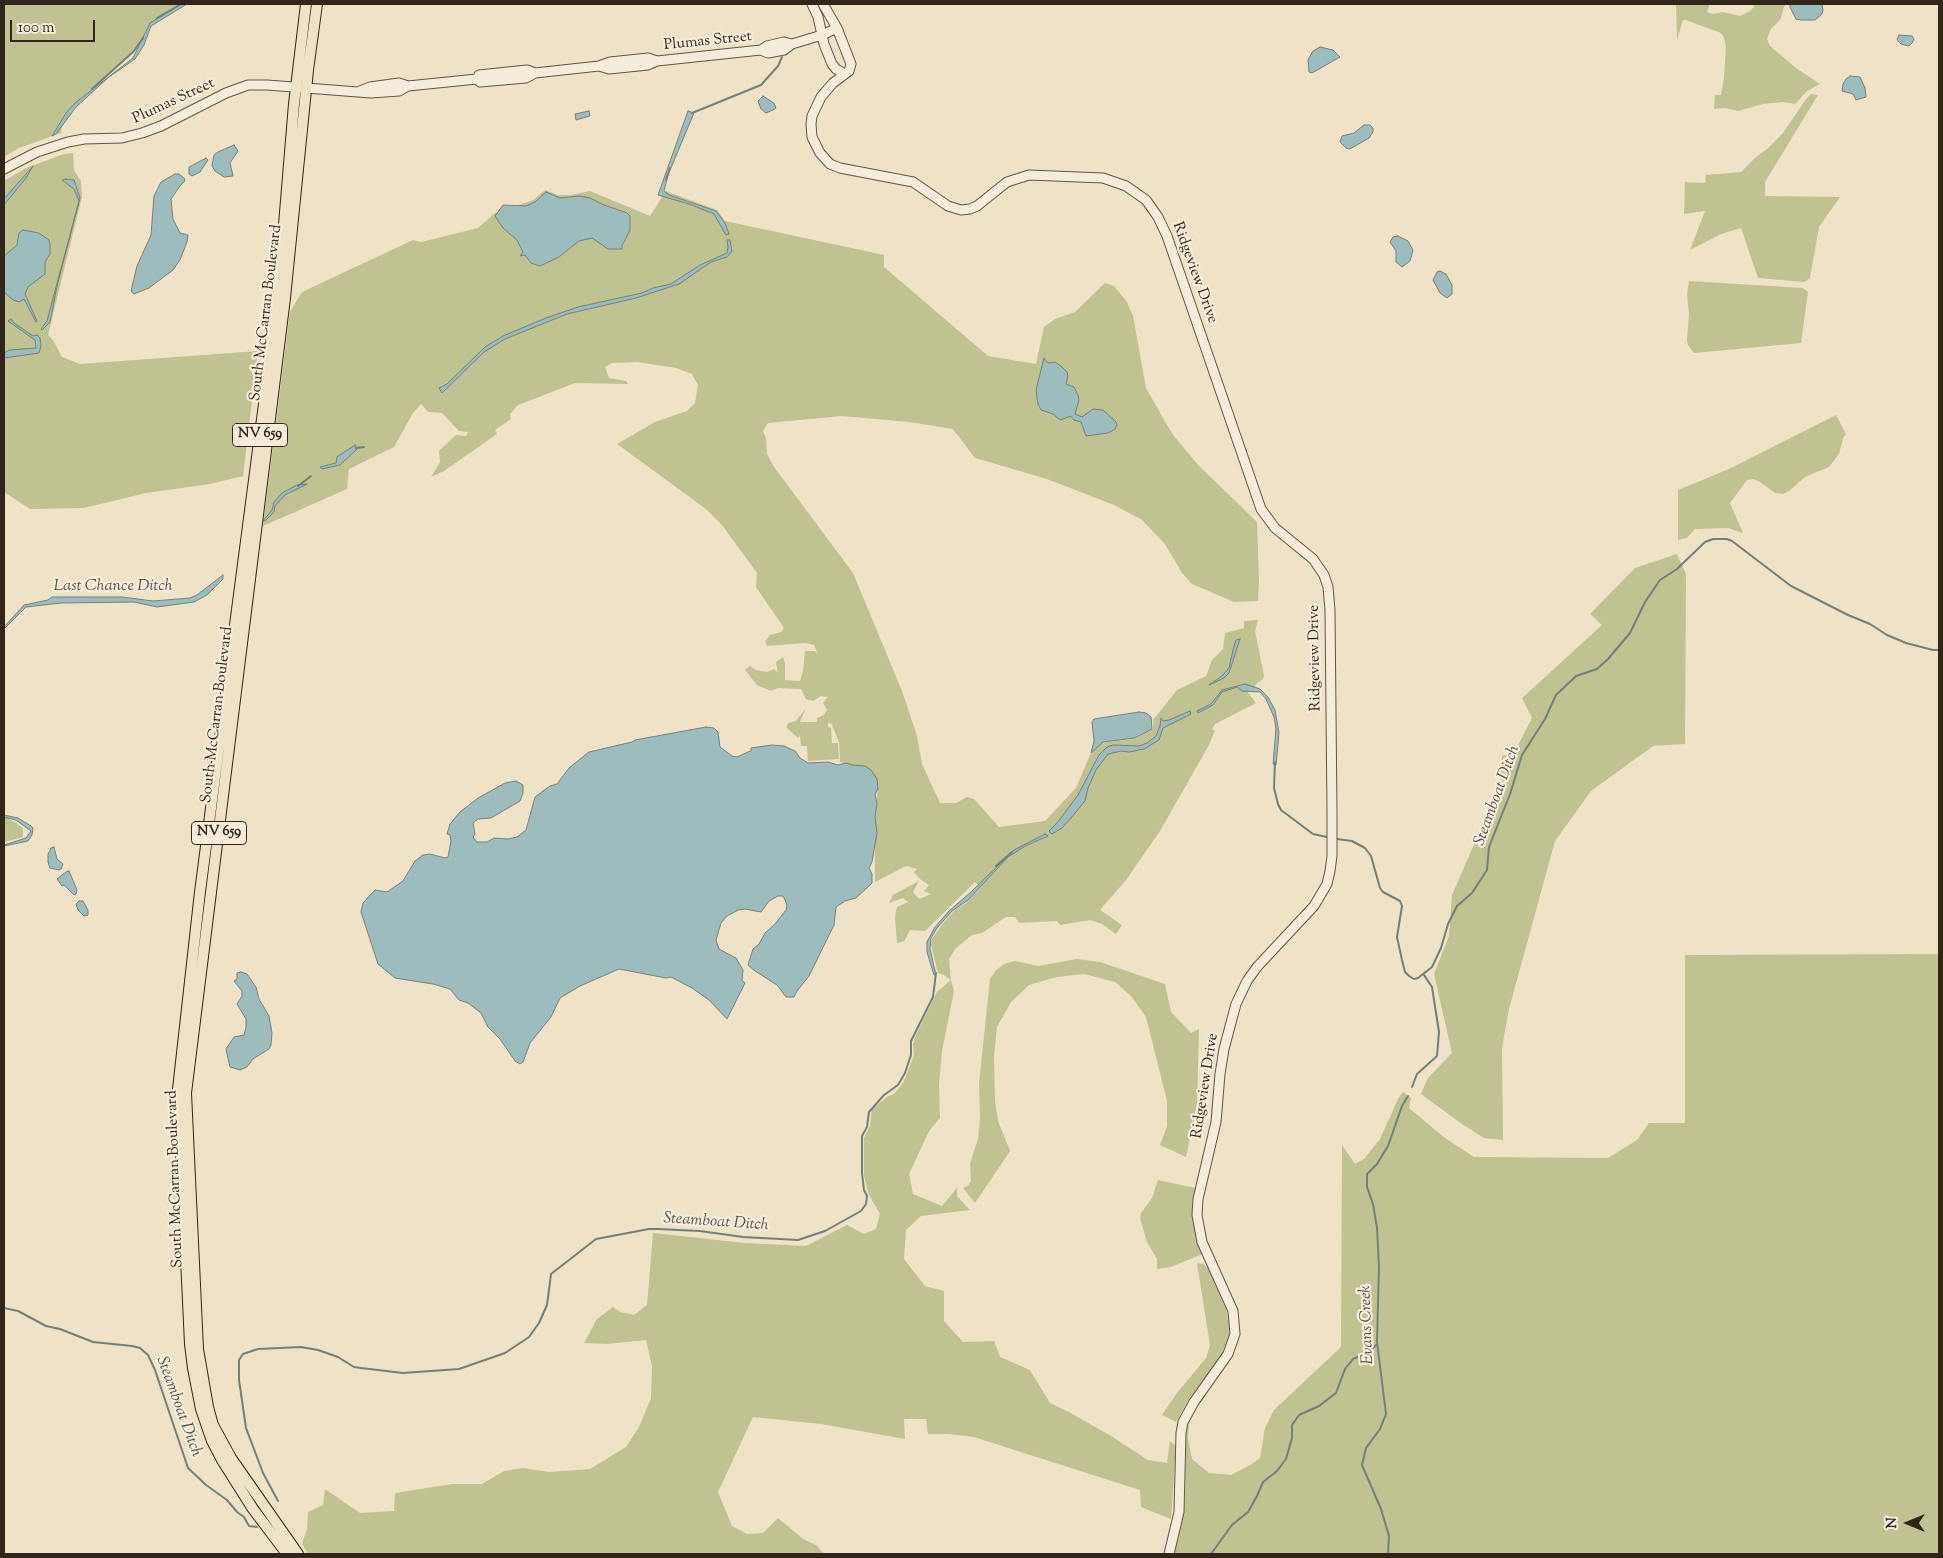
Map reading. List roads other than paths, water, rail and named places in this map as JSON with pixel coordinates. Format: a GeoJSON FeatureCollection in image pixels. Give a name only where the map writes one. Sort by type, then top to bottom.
{"type":"FeatureCollection","features":[{"type":"Feature","properties":{"kind":"main road","name":"South McCarran Boulevard"},"geometry":{"type":"LineString","coordinates":[[298,1554],[240,1473],[221,1442],[213,1425],[203,1387],[198,1350],[186,1093],[285,298],[306,4]]}},
{"type":"Feature","properties":{"kind":"main road","name":"South McCarran Boulevard"},"geometry":{"type":"LineString","coordinates":[[287,1554],[253,1508],[222,1460],[212,1441],[201,1409],[190,1344],[178,1089],[199,902],[278,297],[301,88],[317,4]]}},
{"type":"Feature","properties":{"kind":"main road"},"geometry":{"type":"LineString","coordinates":[[253,1508],[276,1522]]}},
{"type":"Feature","properties":{"kind":"street"},"geometry":{"type":"LineString","coordinates":[[812,4],[818,17],[832,64],[836,69],[845,74],[851,68],[851,60],[837,28],[823,4]]}},
{"type":"Feature","properties":{"kind":"street","name":"Plumas Street"},"geometry":{"type":"LineString","coordinates":[[4,169],[37,152],[68,142],[84,139],[122,138],[150,130],[237,88],[258,84],[371,93],[399,90],[408,86],[478,79],[480,75],[527,70],[534,73],[599,66],[610,62],[648,58],[657,61],[761,50],[767,46],[784,42],[792,44],[822,35],[837,28]]}},
{"type":"Feature","properties":{"kind":"street","name":"Ridgeview Drive"},"geometry":{"type":"LineString","coordinates":[[845,74],[822,97],[814,110],[811,120],[811,131],[817,149],[826,161],[835,166],[913,182],[948,206],[961,210],[977,206],[1007,182],[1029,175],[1103,178],[1126,186],[1146,200],[1158,217],[1167,236],[1261,509],[1275,528],[1313,559],[1324,575],[1328,587],[1330,610],[1331,863],[1327,884],[1314,906],[1246,981],[1236,1004],[1224,1049],[1216,1122],[1199,1194],[1197,1215],[1202,1242],[1233,1311],[1235,1334],[1228,1354],[1191,1407],[1183,1422],[1179,1512],[1169,1554]]}},
{"type":"Feature","properties":{"kind":"water"},"geometry":{"type":"Polygon","coordinates":[[[182,4],[187,4],[151,26],[144,45],[135,59],[109,77],[76,107],[56,134],[52,136],[66,113],[75,103],[133,58],[150,23],[182,4]]]}},
{"type":"Feature","properties":{"kind":"water"},"geometry":{"type":"Polygon","coordinates":[[[1790,4],[1822,4],[1823,10],[1822,14],[1815,20],[1801,20],[1796,19],[1790,4]]]}},
{"type":"Feature","properties":{"kind":"water"},"geometry":{"type":"Polygon","coordinates":[[[1899,35],[1912,36],[1914,39],[1909,46],[1901,44],[1897,40],[1899,35]]]}},
{"type":"Feature","properties":{"kind":"water"},"geometry":{"type":"Polygon","coordinates":[[[1320,47],[1333,50],[1340,57],[1312,73],[1309,72],[1308,60],[1313,51],[1320,47]]]}},
{"type":"Feature","properties":{"kind":"water"},"geometry":{"type":"Polygon","coordinates":[[[1850,76],[1860,77],[1865,88],[1866,97],[1856,100],[1853,94],[1842,91],[1843,84],[1850,76]]]}},
{"type":"Feature","properties":{"kind":"water"},"geometry":{"type":"Polygon","coordinates":[[[763,96],[774,103],[776,108],[766,113],[761,109],[758,101],[763,96]]]}},
{"type":"Feature","properties":{"kind":"water"},"geometry":{"type":"Polygon","coordinates":[[[589,111],[590,116],[576,120],[575,114],[589,111]]]}},
{"type":"Feature","properties":{"kind":"water"},"geometry":{"type":"Polygon","coordinates":[[[688,111],[694,113],[668,175],[664,191],[669,195],[716,211],[725,223],[729,234],[726,235],[714,214],[658,195],[688,111]]]}},
{"type":"Feature","properties":{"kind":"water"},"geometry":{"type":"Polygon","coordinates":[[[1364,125],[1370,125],[1373,128],[1369,138],[1350,149],[1340,142],[1342,136],[1354,133],[1364,125]]]}},
{"type":"Feature","properties":{"kind":"water"},"geometry":{"type":"Polygon","coordinates":[[[234,145],[238,151],[230,163],[233,176],[224,177],[215,171],[212,166],[214,155],[234,145]]]}},
{"type":"Feature","properties":{"kind":"water"},"geometry":{"type":"Polygon","coordinates":[[[206,158],[208,160],[200,172],[192,176],[189,174],[189,167],[206,158]]]}},
{"type":"Feature","properties":{"kind":"water"},"geometry":{"type":"Polygon","coordinates":[[[33,166],[26,178],[4,205],[4,199],[33,166]]]}},
{"type":"Feature","properties":{"kind":"water"},"geometry":{"type":"Polygon","coordinates":[[[175,174],[179,174],[185,179],[171,199],[173,219],[180,233],[188,235],[187,242],[180,260],[173,270],[149,288],[134,294],[131,291],[137,266],[151,235],[154,196],[161,182],[175,174]]]}},
{"type":"Feature","properties":{"kind":"water"},"geometry":{"type":"Polygon","coordinates":[[[62,180],[74,180],[80,198],[57,286],[50,322],[42,330],[47,321],[79,201],[74,189],[62,180]]]}},
{"type":"Feature","properties":{"kind":"water"},"geometry":{"type":"Polygon","coordinates":[[[546,192],[560,198],[580,196],[590,198],[627,213],[630,216],[630,230],[622,249],[608,249],[592,238],[579,241],[559,257],[540,266],[531,263],[525,255],[520,256],[523,252],[517,240],[503,228],[495,216],[503,205],[526,206],[535,202],[546,192]]]}},
{"type":"Feature","properties":{"kind":"water"},"geometry":{"type":"Polygon","coordinates":[[[23,230],[39,233],[49,240],[50,245],[50,254],[45,262],[45,274],[28,287],[25,294],[36,322],[24,299],[19,302],[13,300],[4,292],[4,256],[17,245],[19,233],[23,230]]]}},
{"type":"Feature","properties":{"kind":"water"},"geometry":{"type":"Polygon","coordinates":[[[1398,236],[1408,241],[1413,250],[1410,261],[1402,267],[1396,262],[1396,251],[1390,242],[1393,237],[1398,236]]]}},
{"type":"Feature","properties":{"kind":"water"},"geometry":{"type":"Polygon","coordinates":[[[727,240],[730,240],[732,251],[727,257],[711,262],[679,284],[636,298],[567,314],[505,339],[484,352],[442,393],[439,388],[447,384],[485,347],[503,336],[578,307],[642,293],[653,288],[671,284],[700,265],[727,253],[727,240]]]}},
{"type":"Feature","properties":{"kind":"water"},"geometry":{"type":"Polygon","coordinates":[[[1440,271],[1446,274],[1452,285],[1452,294],[1447,298],[1440,293],[1433,280],[1437,272],[1440,271]]]}},
{"type":"Feature","properties":{"kind":"water"},"geometry":{"type":"Polygon","coordinates":[[[11,319],[33,336],[37,335],[40,338],[41,346],[39,353],[4,358],[4,353],[9,350],[36,348],[35,340],[8,321],[11,319]]]}},
{"type":"Feature","properties":{"kind":"water"},"geometry":{"type":"Polygon","coordinates":[[[1044,358],[1048,363],[1055,362],[1067,372],[1066,384],[1074,387],[1079,400],[1075,414],[1082,417],[1093,409],[1103,410],[1116,422],[1115,429],[1108,433],[1086,436],[1081,422],[1074,420],[1071,416],[1060,420],[1053,414],[1041,410],[1036,390],[1044,358]]]}},
{"type":"Feature","properties":{"kind":"water"},"geometry":{"type":"Polygon","coordinates":[[[355,445],[357,449],[340,465],[322,469],[320,467],[336,463],[337,457],[355,445]]]}},
{"type":"Feature","properties":{"kind":"water"},"geometry":{"type":"Polygon","coordinates":[[[307,484],[285,495],[275,506],[274,512],[263,521],[272,510],[274,502],[282,493],[297,485],[307,484]]]}},
{"type":"Feature","properties":{"kind":"water"},"geometry":{"type":"Polygon","coordinates":[[[223,575],[223,579],[207,595],[194,602],[157,607],[134,602],[61,603],[26,607],[4,627],[24,605],[48,600],[52,597],[122,597],[153,601],[190,598],[197,595],[223,575]]]}},
{"type":"Feature","properties":{"kind":"water"},"geometry":{"type":"Polygon","coordinates":[[[1240,639],[1229,673],[1224,678],[1209,685],[1222,676],[1229,668],[1236,640],[1240,639]]]}},
{"type":"Feature","properties":{"kind":"water"},"geometry":{"type":"Polygon","coordinates":[[[1245,684],[1260,689],[1268,697],[1275,710],[1279,733],[1276,765],[1273,764],[1276,729],[1274,717],[1266,699],[1260,692],[1242,691],[1237,687],[1222,692],[1213,705],[1198,713],[1197,711],[1211,704],[1222,690],[1245,684]]]}},
{"type":"Feature","properties":{"kind":"water"},"geometry":{"type":"Polygon","coordinates":[[[1190,711],[1191,714],[1163,728],[1159,740],[1144,749],[1108,754],[1096,770],[1088,788],[1085,801],[1062,828],[1052,834],[1049,831],[1078,795],[1099,755],[1107,747],[1113,745],[1139,746],[1147,743],[1156,736],[1161,718],[1163,721],[1169,720],[1190,711]]]}},
{"type":"Feature","properties":{"kind":"water"},"geometry":{"type":"Polygon","coordinates":[[[1139,712],[1146,713],[1151,717],[1152,729],[1135,738],[1103,742],[1091,753],[1094,741],[1092,722],[1094,719],[1139,712]]]}},
{"type":"Feature","properties":{"kind":"water"},"geometry":{"type":"Polygon","coordinates":[[[706,727],[714,728],[718,732],[720,747],[732,756],[737,757],[751,751],[751,748],[772,745],[784,746],[795,751],[800,758],[808,763],[828,762],[838,765],[846,763],[865,766],[871,770],[877,779],[878,789],[875,794],[877,804],[875,817],[877,833],[872,862],[869,868],[872,874],[872,883],[856,898],[845,901],[836,907],[834,925],[809,976],[794,997],[786,997],[777,985],[748,965],[753,949],[786,910],[787,905],[783,896],[778,896],[769,901],[761,912],[745,909],[738,910],[727,916],[721,923],[716,940],[719,949],[736,958],[743,970],[742,980],[745,983],[727,1019],[709,1000],[671,977],[666,978],[619,969],[580,986],[560,998],[551,1017],[530,1043],[523,1062],[520,1064],[515,1061],[500,1039],[488,1027],[481,1013],[468,1003],[459,1000],[450,989],[433,984],[395,978],[378,964],[361,912],[363,903],[375,890],[387,892],[403,881],[415,861],[423,855],[430,854],[448,857],[451,841],[450,835],[447,834],[450,824],[460,812],[478,798],[505,783],[516,781],[523,785],[520,801],[491,818],[478,819],[473,823],[475,834],[473,837],[477,842],[487,842],[494,838],[508,839],[517,837],[526,830],[535,797],[550,786],[557,784],[569,768],[589,752],[635,740],[706,727]]]}},
{"type":"Feature","properties":{"kind":"water"},"geometry":{"type":"Polygon","coordinates":[[[4,815],[18,818],[33,828],[32,835],[28,841],[4,846],[26,838],[31,831],[16,820],[4,817],[4,815]]]}},
{"type":"Feature","properties":{"kind":"water"},"geometry":{"type":"Polygon","coordinates":[[[1045,834],[1048,836],[1025,846],[1008,857],[968,900],[952,911],[937,928],[931,938],[930,949],[936,975],[934,975],[927,952],[927,942],[935,927],[949,911],[1014,850],[1045,834]]]}},
{"type":"Feature","properties":{"kind":"water"},"geometry":{"type":"Polygon","coordinates":[[[54,847],[57,859],[63,864],[59,870],[50,868],[48,862],[48,854],[51,848],[54,847]]]}},
{"type":"Feature","properties":{"kind":"water"},"geometry":{"type":"Polygon","coordinates":[[[69,871],[77,890],[74,895],[64,885],[62,886],[57,879],[69,871]]]}},
{"type":"Feature","properties":{"kind":"water"},"geometry":{"type":"Polygon","coordinates":[[[79,901],[83,901],[88,910],[88,915],[84,916],[78,910],[76,904],[79,901]]]}},
{"type":"Feature","properties":{"kind":"water"},"geometry":{"type":"Polygon","coordinates":[[[237,973],[247,974],[256,987],[259,999],[269,1016],[272,1033],[269,1049],[253,1059],[247,1067],[240,1070],[230,1067],[226,1049],[234,1037],[244,1035],[246,1027],[246,1019],[237,1004],[242,996],[242,991],[234,981],[237,979],[237,973]]]}},
{"type":"Feature","properties":{"kind":"waterway"},"geometry":{"type":"LineString","coordinates":[[157,18],[181,4]]}},
{"type":"Feature","properties":{"kind":"waterway"},"geometry":{"type":"LineString","coordinates":[[92,89],[134,51],[143,38]]}},
{"type":"Feature","properties":{"kind":"waterway","name":"Last Chance Ditch"},"geometry":{"type":"LineString","coordinates":[[692,113],[761,85],[778,66],[782,57]]}},
{"type":"Feature","properties":{"kind":"waterway","name":"Last Chance Ditch"},"geometry":{"type":"LineString","coordinates":[[666,180],[670,168]]}},
{"type":"Feature","properties":{"kind":"waterway","name":"Last Chance Ditch"},"geometry":{"type":"LineString","coordinates":[[356,448],[364,447]]}},
{"type":"Feature","properties":{"kind":"waterway","name":"Last Chance Ditch"},"geometry":{"type":"LineString","coordinates":[[298,486],[311,476]]}},
{"type":"Feature","properties":{"kind":"waterway","name":"Steamboat Ditch"},"geometry":{"type":"LineString","coordinates":[[1337,839],[1352,841],[1365,848],[1371,856],[1380,888],[1383,892],[1400,901],[1402,906],[1397,937],[1402,960],[1405,972],[1414,979],[1418,978],[1432,967],[1441,948],[1448,924],[1457,906],[1472,893],[1487,870],[1489,847],[1510,794],[1522,755],[1545,719],[1556,695],[1576,676],[1597,669],[1608,659],[1630,633],[1645,602],[1660,580],[1677,569],[1705,542],[1713,539],[1732,541],[1791,586],[1870,624],[1887,635],[1906,643],[1939,650]]}},
{"type":"Feature","properties":{"kind":"waterway"},"geometry":{"type":"LineString","coordinates":[[1275,762],[1274,788],[1281,810],[1313,834],[1327,837]]}},
{"type":"Feature","properties":{"kind":"waterway"},"geometry":{"type":"LineString","coordinates":[[996,866],[1012,852]]}},
{"type":"Feature","properties":{"kind":"waterway","name":"Steamboat Ditch"},"geometry":{"type":"LineString","coordinates":[[278,1501],[263,1473],[246,1428],[239,1380],[239,1360],[243,1354],[258,1349],[301,1347],[318,1350],[338,1357],[354,1367],[361,1368],[403,1373],[459,1369],[505,1353],[529,1337],[539,1323],[547,1305],[551,1274],[596,1239],[658,1229],[798,1240],[825,1231],[861,1211],[866,1204],[867,1196],[864,1190],[862,1173],[862,1136],[867,1127],[869,1112],[884,1095],[898,1085],[905,1073],[911,1055],[911,1041],[933,997],[936,973]]}},
{"type":"Feature","properties":{"kind":"waterway","name":"Evans Creek"},"geometry":{"type":"LineString","coordinates":[[1412,1087],[1417,1074],[1437,1056],[1439,1032],[1432,987],[1424,975]]}},
{"type":"Feature","properties":{"kind":"waterway","name":"Evans Creek"},"geometry":{"type":"LineString","coordinates":[[1388,1554],[1389,1536],[1381,1509],[1362,1465],[1366,1448],[1380,1429],[1386,1414],[1377,1342],[1379,1267],[1377,1228],[1373,1204],[1367,1187],[1367,1174],[1377,1164],[1388,1146],[1402,1106],[1408,1096]]}},
{"type":"Feature","properties":{"kind":"waterway","name":"Steamboat Ditch"},"geometry":{"type":"LineString","coordinates":[[4,1308],[18,1311],[46,1326],[60,1329],[93,1342],[140,1348],[148,1355],[155,1370],[188,1468],[206,1485],[227,1500],[244,1517],[249,1526],[257,1527]]}},
{"type":"Feature","properties":{"kind":"waterway"},"geometry":{"type":"LineString","coordinates":[[1211,1554],[1232,1525],[1248,1512],[1263,1482],[1277,1471],[1286,1459],[1292,1438],[1292,1425],[1299,1415],[1319,1406],[1336,1393],[1345,1369],[1353,1359],[1369,1352],[1376,1345]]}}]}
